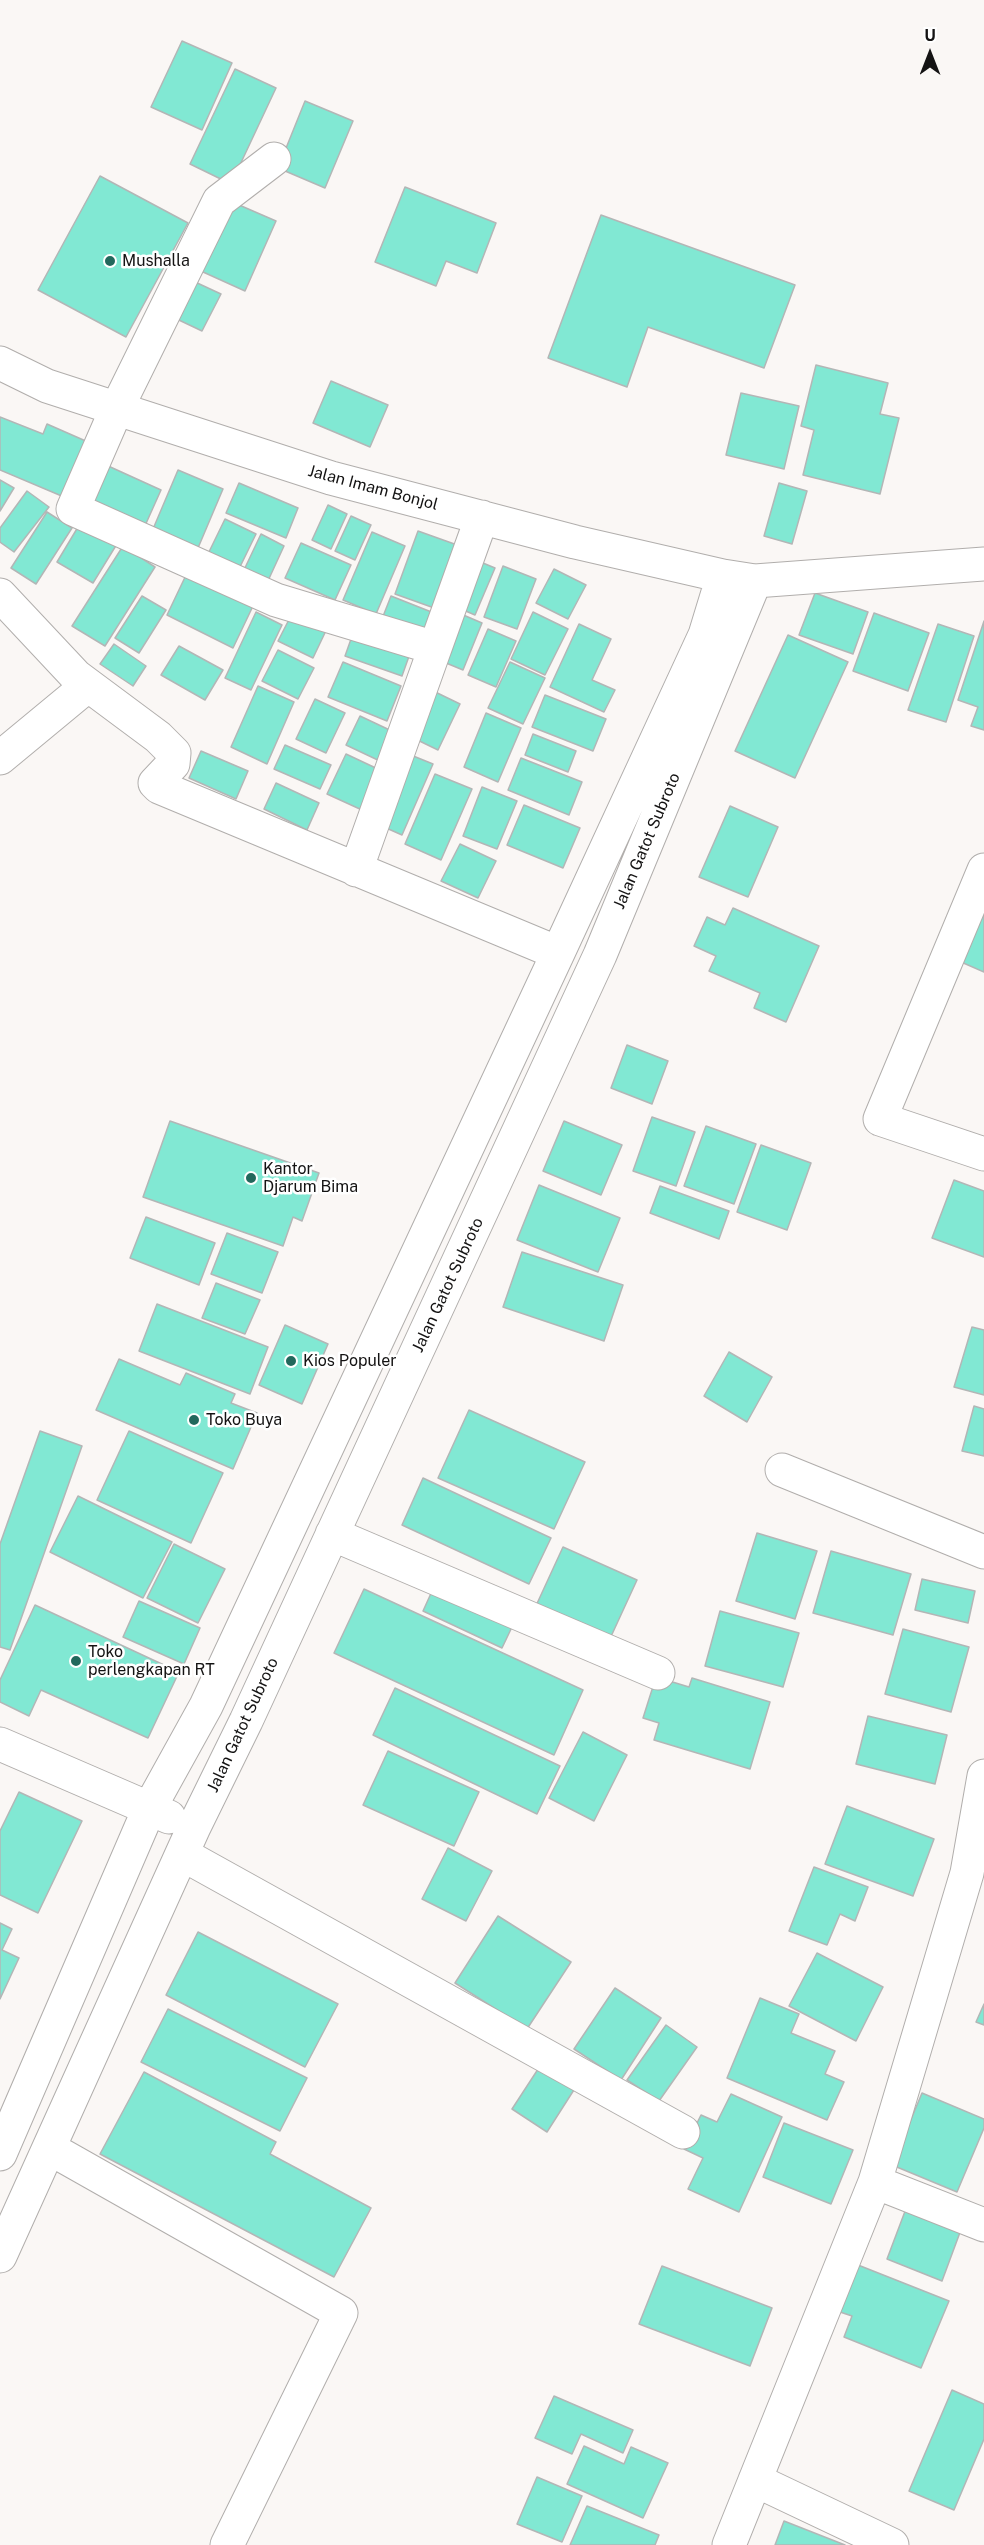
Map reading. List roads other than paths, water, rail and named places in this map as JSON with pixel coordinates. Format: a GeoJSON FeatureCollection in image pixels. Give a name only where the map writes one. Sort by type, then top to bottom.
{"type":"FeatureCollection","features":[{"type":"Feature","properties":{"kind":"street"},"geometry":{"type":"LineString","coordinates":[[274,159],[219,201],[117,408],[73,509],[276,600],[435,648]]}},
{"type":"Feature","properties":{"kind":"street","name":"Jalan Imam Bonjol"},"geometry":{"type":"LineString","coordinates":[[0,363],[47,386],[331,478],[482,517],[739,578]]}},
{"type":"Feature","properties":{"kind":"street"},"geometry":{"type":"LineString","coordinates":[[356,870],[482,517]]}},
{"type":"Feature","properties":{"kind":"street"},"geometry":{"type":"LineString","coordinates":[[739,578],[984,564]]}},
{"type":"Feature","properties":{"kind":"street","name":"Jalan Gatot Subroto"},"geometry":{"type":"LineString","coordinates":[[0,2154],[11,2101],[149,1809],[206,1706],[705,635],[739,578]]}},
{"type":"Feature","properties":{"kind":"street","name":"Jalan Gatot Subroto"},"geometry":{"type":"LineString","coordinates":[[0,2256],[188,1841],[600,955],[739,578]]}},
{"type":"Feature","properties":{"kind":"street"},"geometry":{"type":"LineString","coordinates":[[0,595],[47,647],[87,686],[140,723],[174,753],[173,764],[155,783],[159,787],[558,953]]}},
{"type":"Feature","properties":{"kind":"street"},"geometry":{"type":"LineString","coordinates":[[0,758],[87,686]]}},
{"type":"Feature","properties":{"kind":"street"},"geometry":{"type":"LineString","coordinates":[[984,870],[880,1119],[984,1154]]}},
{"type":"Feature","properties":{"kind":"street"},"geometry":{"type":"LineString","coordinates":[[782,1470],[984,1552]]}},
{"type":"Feature","properties":{"kind":"street"},"geometry":{"type":"LineString","coordinates":[[332,1534],[658,1673]]}},
{"type":"Feature","properties":{"kind":"street"},"geometry":{"type":"LineString","coordinates":[[0,1744],[149,1809],[188,1841],[683,2132]]}},
{"type":"Feature","properties":{"kind":"street"},"geometry":{"type":"LineString","coordinates":[[729,2545],[875,2182],[967,1873],[984,1776]]}},
{"type":"Feature","properties":{"kind":"street"},"geometry":{"type":"LineString","coordinates":[[49,2148],[341,2313],[227,2545]]}},
{"type":"Feature","properties":{"kind":"street"},"geometry":{"type":"LineString","coordinates":[[875,2182],[984,2225]]}},
{"type":"Feature","properties":{"kind":"street"},"geometry":{"type":"LineString","coordinates":[[755,2480],[892,2545]]}},
{"type":"Feature","properties":{"kind":"place","name":"Mushalla"},"geometry":{"type":"Point","coordinates":[110,261]}},
{"type":"Feature","properties":{"kind":"place","name":"Kantor Djarum Bima"},"geometry":{"type":"Point","coordinates":[251,1178]}},
{"type":"Feature","properties":{"kind":"place","name":"Kios Populer"},"geometry":{"type":"Point","coordinates":[291,1361]}},
{"type":"Feature","properties":{"kind":"place","name":"Toko Buya"},"geometry":{"type":"Point","coordinates":[194,1420]}},
{"type":"Feature","properties":{"kind":"place","name":"Toko perlengkapan RT"},"geometry":{"type":"Point","coordinates":[76,1661]}}]}
